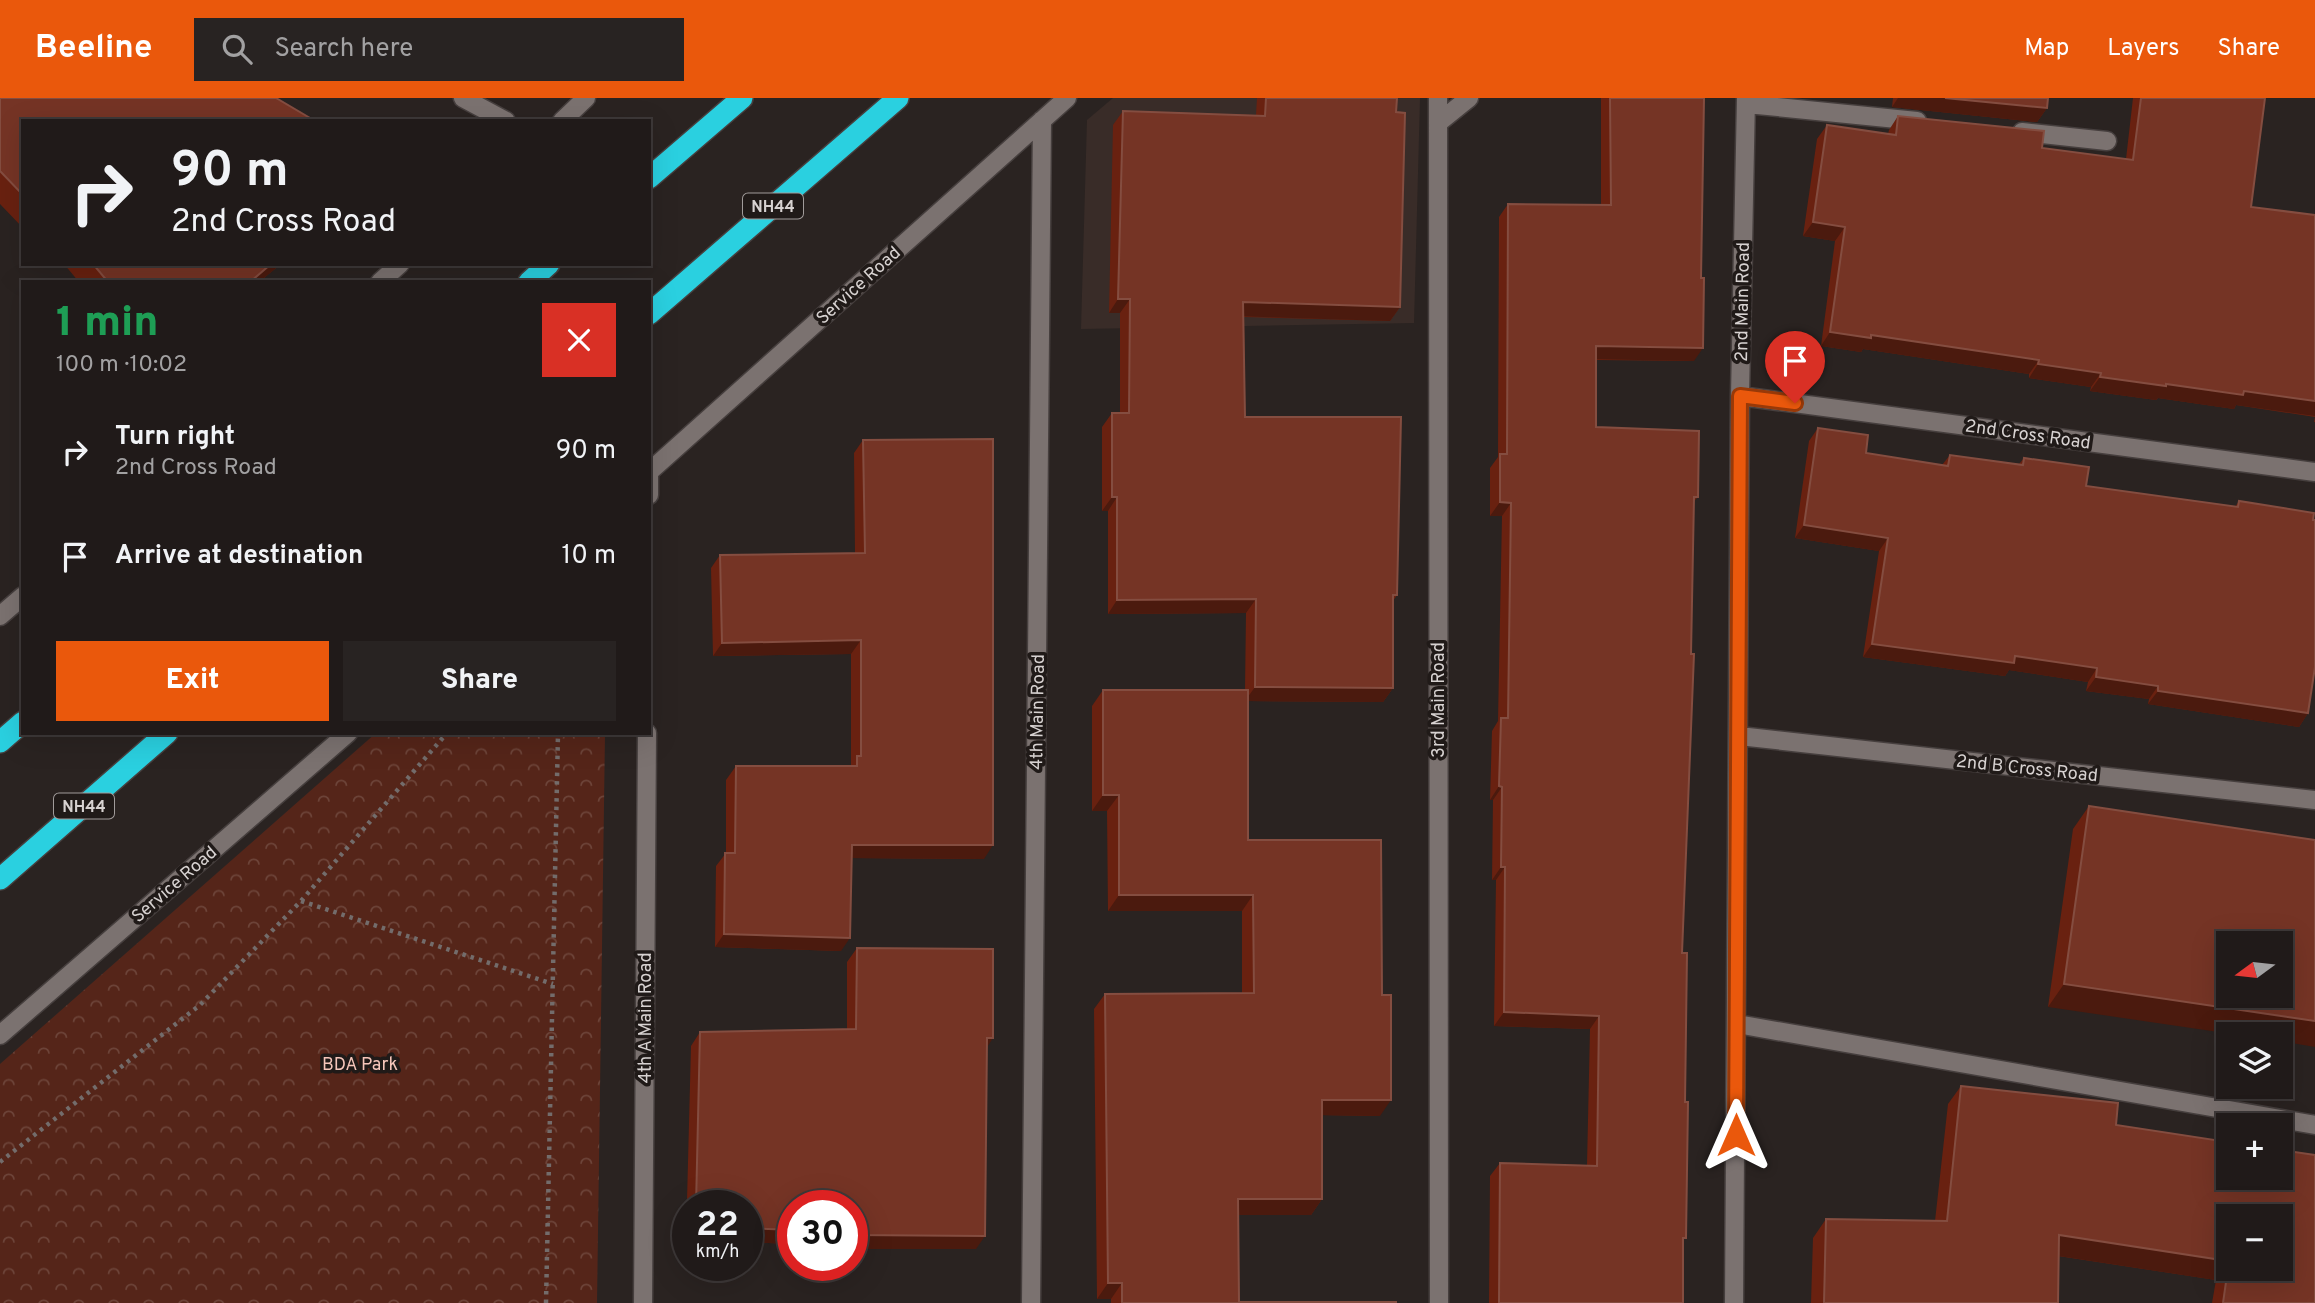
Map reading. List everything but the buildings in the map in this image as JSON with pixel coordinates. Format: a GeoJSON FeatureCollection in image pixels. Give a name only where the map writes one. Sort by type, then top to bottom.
{"type":"FeatureCollection","features":[{"type":"Feature","properties":{"kind":"highway"},"geometry":{"type":"LineString","coordinates":[[651,176],[742,98]]}},
{"type":"Feature","properties":{"kind":"highway","name":"NH44"},"geometry":{"type":"LineString","coordinates":[[651,312],[898,98]]}},
{"type":"Feature","properties":{"kind":"highway"},"geometry":{"type":"LineString","coordinates":[[531,280],[548,266]]}},
{"type":"Feature","properties":{"kind":"highway"},"geometry":{"type":"LineString","coordinates":[[0,742],[21,724]]}},
{"type":"Feature","properties":{"kind":"highway","name":"NH44"},"geometry":{"type":"LineString","coordinates":[[0,879],[165,735]]}},
{"type":"Feature","properties":{"kind":"street"},"geometry":{"type":"LineString","coordinates":[[463,98],[502,119]]}},
{"type":"Feature","properties":{"kind":"street"},"geometry":{"type":"LineString","coordinates":[[564,119],[586,98]]}},
{"type":"Feature","properties":{"kind":"street","name":"Service Road"},"geometry":{"type":"LineString","coordinates":[[651,470],[1067,98]]}},
{"type":"Feature","properties":{"kind":"street","name":"3rd Main Road"},"geometry":{"type":"LineString","coordinates":[[1438,98],[1439,1303]]}},
{"type":"Feature","properties":{"kind":"street"},"geometry":{"type":"LineString","coordinates":[[1438,123],[1469,98]]}},
{"type":"Feature","properties":{"kind":"street"},"geometry":{"type":"LineString","coordinates":[[1746,101],[1941,124]]}},
{"type":"Feature","properties":{"kind":"street","name":"2nd Main Road"},"geometry":{"type":"LineString","coordinates":[[1734,1303],[1740,736],[1740,396],[1746,101]]}},
{"type":"Feature","properties":{"kind":"street","name":"4th Main Road"},"geometry":{"type":"LineString","coordinates":[[1031,1303],[1042,120]]}},
{"type":"Feature","properties":{"kind":"street"},"geometry":{"type":"LineString","coordinates":[[2010,131],[2107,141]]}},
{"type":"Feature","properties":{"kind":"street"},"geometry":{"type":"LineString","coordinates":[[382,280],[398,266]]}},
{"type":"Feature","properties":{"kind":"street","name":"2nd Cross Road"},"geometry":{"type":"LineString","coordinates":[[1740,396],[2315,472]]}},
{"type":"Feature","properties":{"kind":"street"},"geometry":{"type":"LineString","coordinates":[[0,616],[21,598]]}},
{"type":"Feature","properties":{"kind":"street","name":"Service Road"},"geometry":{"type":"LineString","coordinates":[[0,1035],[346,735]]}},
{"type":"Feature","properties":{"kind":"street","name":"4th A Main Road"},"geometry":{"type":"LineString","coordinates":[[643,1303],[647,735]]}},
{"type":"Feature","properties":{"kind":"street","name":"2nd B Cross Road"},"geometry":{"type":"LineString","coordinates":[[1740,736],[2315,800]]}},
{"type":"Feature","properties":{"kind":"street"},"geometry":{"type":"LineString","coordinates":[[1737,1024],[2315,1125]]}},
{"type":"Feature","properties":{"kind":"path"},"geometry":{"type":"LineString","coordinates":[[0,1162],[200,1005],[302,901],[445,735]]}},
{"type":"Feature","properties":{"kind":"path"},"geometry":{"type":"LineString","coordinates":[[546,1303],[558,735]]}},
{"type":"Feature","properties":{"kind":"path"},"geometry":{"type":"LineString","coordinates":[[302,901],[553,984]]}},
{"type":"Feature","properties":{"kind":"shaded area"},"geometry":{"type":"Polygon","coordinates":[[[1113,98],[1420,98],[1414,323],[1081,329],[1087,120],[1113,98]]]}},
{"type":"Feature","properties":{"kind":"green space","name":"BDA Park"},"geometry":{"type":"Polygon","coordinates":[[[374,735],[605,735],[597,1303],[0,1303],[0,1064],[374,735]]]}},
{"type":"Feature","properties":{"kind":"route"},"geometry":{"type":"LineString","coordinates":[[1736,1135],[1740,396],[1795,403]]}}]}
